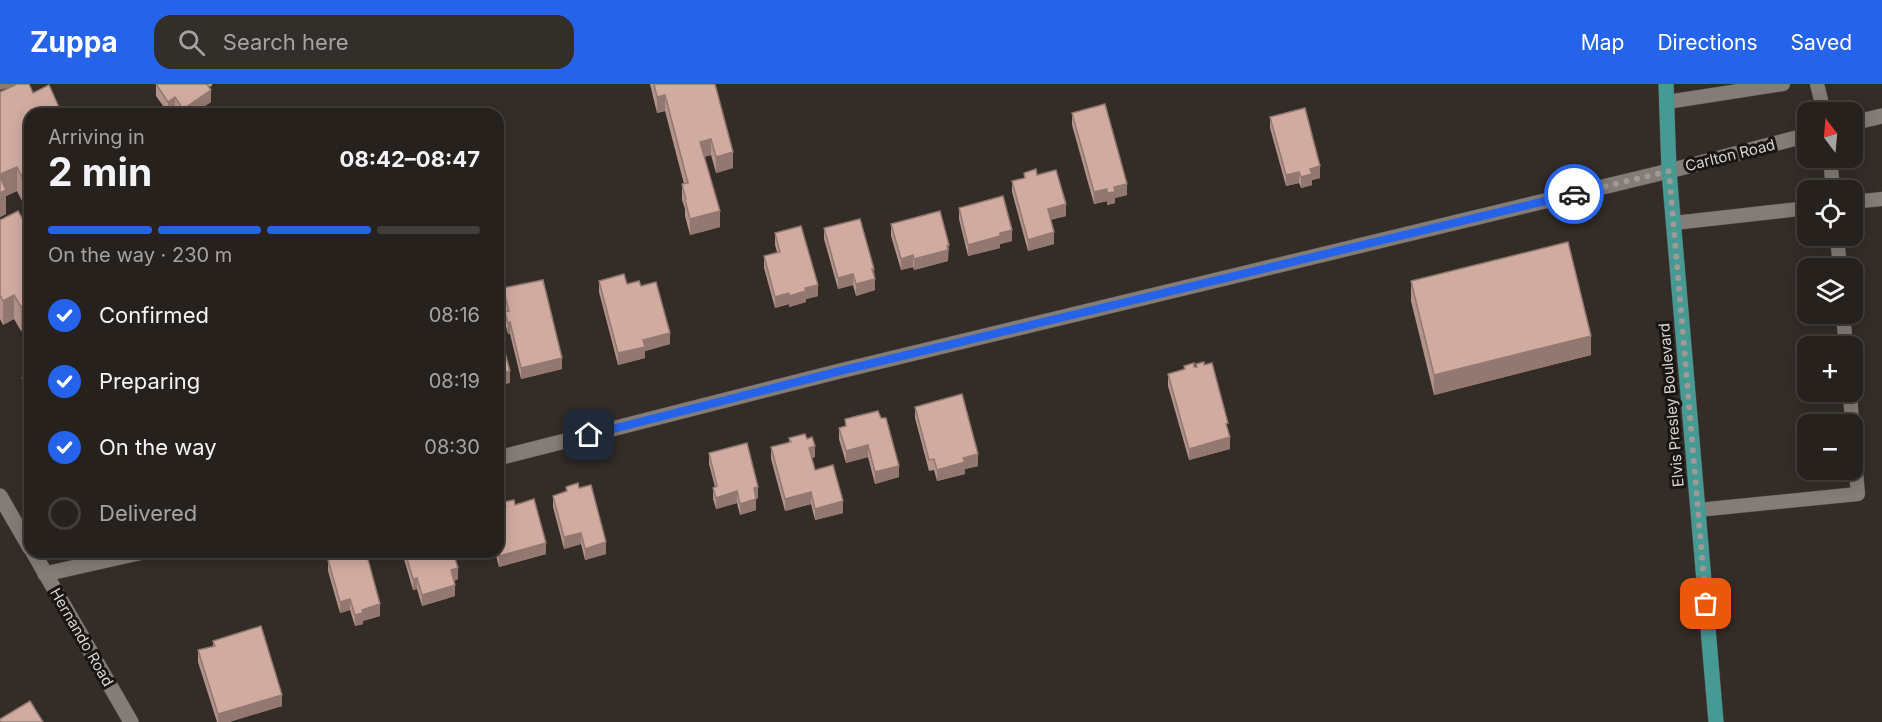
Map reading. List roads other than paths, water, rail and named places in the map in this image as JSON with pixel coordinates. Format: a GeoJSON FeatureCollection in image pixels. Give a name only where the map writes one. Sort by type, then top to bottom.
{"type":"FeatureCollection","features":[{"type":"Feature","properties":{"kind":"main road","name":"Elvis Presley Boulevard"},"geometry":{"type":"LineString","coordinates":[[1666,84],[1669,171],[1716,722]]}},
{"type":"Feature","properties":{"kind":"street"},"geometry":{"type":"LineString","coordinates":[[1863,120],[1882,116]]}},
{"type":"Feature","properties":{"kind":"street","name":"Carlton Road"},"geometry":{"type":"LineString","coordinates":[[504,456],[840,371],[1669,171],[1797,138]]}},
{"type":"Feature","properties":{"kind":"street"},"geometry":{"type":"LineString","coordinates":[[0,496],[24,538]]}},
{"type":"Feature","properties":{"kind":"street","name":"Hernando Road"},"geometry":{"type":"LineString","coordinates":[[36,558],[131,722]]}},
{"type":"Feature","properties":{"kind":"street"},"geometry":{"type":"LineString","coordinates":[[45,574],[116,558]]}},
{"type":"Feature","properties":{"kind":"lane"},"geometry":{"type":"LineString","coordinates":[[1667,102],[1783,84]]}},
{"type":"Feature","properties":{"kind":"lane"},"geometry":{"type":"LineString","coordinates":[[1817,84],[1822,102]]}},
{"type":"Feature","properties":{"kind":"lane"},"geometry":{"type":"LineString","coordinates":[[1863,201],[1882,199]]}},
{"type":"Feature","properties":{"kind":"lane"},"geometry":{"type":"LineString","coordinates":[[1674,223],[1797,209]]}},
{"type":"Feature","properties":{"kind":"lane"},"geometry":{"type":"LineString","coordinates":[[1698,510],[1858,494],[1857,480]]}}]}
